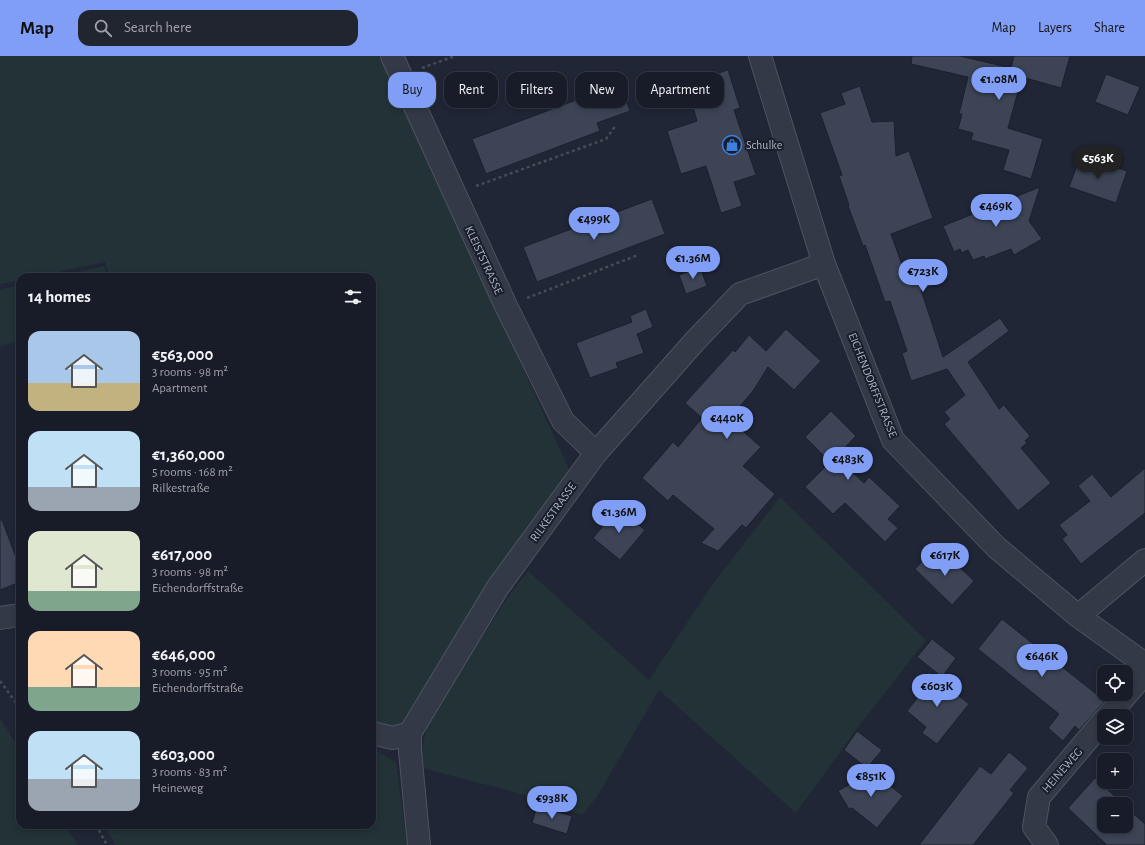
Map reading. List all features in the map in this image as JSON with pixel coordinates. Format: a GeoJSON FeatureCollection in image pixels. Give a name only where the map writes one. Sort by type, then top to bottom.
{"type":"FeatureCollection","features":[{"type":"Feature","properties":{"kind":"street","name":"KLEISTSTRASSE"},"geometry":{"type":"LineString","coordinates":[[392,56],[398,72]]}},
{"type":"Feature","properties":{"kind":"street","name":"EICHENDORFFSTRASSE"},"geometry":{"type":"LineString","coordinates":[[760,56],[824,264],[893,440],[996,547],[1078,616],[1145,664]]}},
{"type":"Feature","properties":{"kind":"street","name":"KLEISTSTRASSE"},"geometry":{"type":"LineString","coordinates":[[415,108],[506,306],[563,421],[596,453]]}},
{"type":"Feature","properties":{"kind":"street","name":"RILKESTRASSE"},"geometry":{"type":"LineString","coordinates":[[410,733],[498,587],[596,453],[695,341],[740,294],[824,264]]}},
{"type":"Feature","properties":{"kind":"street"},"geometry":{"type":"LineString","coordinates":[[1078,616],[1145,560]]}},
{"type":"Feature","properties":{"kind":"street"},"geometry":{"type":"LineString","coordinates":[[0,618],[16,616]]}},
{"type":"Feature","properties":{"kind":"street"},"geometry":{"type":"LineString","coordinates":[[1114,709],[1145,673]]}},
{"type":"Feature","properties":{"kind":"street","name":"HEINEWEG"},"geometry":{"type":"LineString","coordinates":[[1047,845],[1034,827],[1038,797],[1097,728]]}},
{"type":"Feature","properties":{"kind":"street"},"geometry":{"type":"LineString","coordinates":[[376,733],[392,738],[410,733],[410,751],[418,845]]}},
{"type":"Feature","properties":{"kind":"path"},"geometry":{"type":"LineString","coordinates":[[411,72],[456,56]]}},
{"type":"Feature","properties":{"kind":"path"},"geometry":{"type":"LineString","coordinates":[[454,194],[606,139],[616,125]]}},
{"type":"Feature","properties":{"kind":"path"},"geometry":{"type":"LineString","coordinates":[[506,306],[638,255]]}},
{"type":"Feature","properties":{"kind":"path"},"geometry":{"type":"LineString","coordinates":[[0,681],[16,703]]}},
{"type":"Feature","properties":{"kind":"path"},"geometry":{"type":"LineString","coordinates":[[98,829],[107,845]]}},
{"type":"Feature","properties":{"kind":"shaded area"},"geometry":{"type":"Polygon","coordinates":[[[0,56],[381,56],[388,72],[388,108],[405,108],[572,476],[496,577],[401,725],[379,725],[376,723],[376,273],[109,273],[105,262],[52,273],[16,273],[16,281],[0,284],[0,56]]]}},
{"type":"Feature","properties":{"kind":"shaded area"},"geometry":{"type":"Polygon","coordinates":[[[104,266],[106,273],[73,273],[104,266]]]}},
{"type":"Feature","properties":{"kind":"shaded area"},"geometry":{"type":"Polygon","coordinates":[[[16,286],[16,341],[0,347],[0,290],[16,286]]]}},
{"type":"Feature","properties":{"kind":"shaded area"},"geometry":{"type":"Polygon","coordinates":[[[780,497],[926,640],[856,730],[796,813],[659,690],[598,795],[582,815],[540,799],[422,768],[421,752],[429,719],[510,594],[528,571],[649,680],[712,585],[780,497]]]}},
{"type":"Feature","properties":{"kind":"shaded area"},"geometry":{"type":"Polygon","coordinates":[[[0,718],[16,744],[16,829],[68,829],[78,845],[0,845],[0,718]]]}},
{"type":"Feature","properties":{"kind":"shaded area"},"geometry":{"type":"Polygon","coordinates":[[[376,751],[396,762],[407,845],[116,845],[106,829],[376,829],[376,751]]]}},
{"type":"Feature","properties":{"kind":"building"},"geometry":{"type":"Polygon","coordinates":[[[912,56],[960,56],[1011,68],[1014,56],[1070,56],[1061,88],[1022,77],[1008,128],[1043,139],[1031,179],[1003,170],[1009,150],[971,140],[973,133],[958,129],[962,114],[959,114],[968,77],[911,64],[912,56]]]}},
{"type":"Feature","properties":{"kind":"building"},"geometry":{"type":"Polygon","coordinates":[[[728,70],[740,108],[734,110],[756,175],[734,182],[742,206],[721,213],[706,166],[681,174],[667,131],[697,121],[693,108],[724,108],[724,72],[722,72],[728,70]]]}},
{"type":"Feature","properties":{"kind":"building"},"geometry":{"type":"Polygon","coordinates":[[[1106,74],[1140,87],[1128,115],[1095,102],[1106,74]]]}},
{"type":"Feature","properties":{"kind":"building"},"geometry":{"type":"Polygon","coordinates":[[[860,86],[872,122],[894,121],[896,156],[909,151],[933,218],[891,234],[906,276],[928,268],[934,285],[921,290],[943,357],[1000,318],[1009,331],[968,362],[999,409],[1004,405],[1030,436],[1025,441],[1027,443],[1021,448],[1051,483],[1018,511],[944,424],[950,419],[944,412],[965,395],[947,369],[911,381],[902,353],[907,351],[890,301],[885,302],[865,245],[863,246],[848,206],[849,205],[839,176],[842,175],[820,113],[845,104],[841,93],[860,86]]]}},
{"type":"Feature","properties":{"kind":"building"},"geometry":{"type":"Polygon","coordinates":[[[575,100],[575,108],[628,108],[628,106],[630,111],[597,123],[600,131],[486,174],[472,139],[555,108],[567,108],[567,103],[575,100]]]}},
{"type":"Feature","properties":{"kind":"building"},"geometry":{"type":"Polygon","coordinates":[[[1084,157],[1127,171],[1116,203],[1069,187],[1078,163],[1081,164],[1084,157]]]}},
{"type":"Feature","properties":{"kind":"building"},"geometry":{"type":"Polygon","coordinates":[[[1040,187],[1029,221],[1042,239],[1014,255],[1011,249],[985,259],[984,256],[973,260],[968,250],[962,253],[960,249],[954,252],[943,226],[1040,187]]]}},
{"type":"Feature","properties":{"kind":"building"},"geometry":{"type":"Polygon","coordinates":[[[652,199],[665,234],[537,282],[523,247],[652,199]]]}},
{"type":"Feature","properties":{"kind":"building"},"geometry":{"type":"Polygon","coordinates":[[[700,267],[707,286],[686,294],[679,275],[700,267]]]}},
{"type":"Feature","properties":{"kind":"building"},"geometry":{"type":"Polygon","coordinates":[[[646,309],[653,327],[637,334],[644,353],[616,363],[618,368],[590,378],[576,343],[632,322],[630,316],[646,309]]]}},
{"type":"Feature","properties":{"kind":"building"},"geometry":{"type":"Polygon","coordinates":[[[786,329],[821,361],[794,390],[768,367],[753,391],[729,419],[761,447],[743,466],[775,494],[746,528],[742,525],[718,551],[701,543],[714,529],[673,495],[668,501],[642,478],[673,442],[678,447],[702,418],[685,403],[733,350],[735,352],[749,335],[766,351],[786,329]]]}},
{"type":"Feature","properties":{"kind":"building"},"geometry":{"type":"Polygon","coordinates":[[[831,411],[856,436],[836,457],[864,483],[869,477],[900,506],[888,519],[898,528],[885,542],[845,503],[833,514],[805,487],[830,462],[805,437],[831,411]]]}},
{"type":"Feature","properties":{"kind":"building"},"geometry":{"type":"Polygon","coordinates":[[[1145,468],[1145,513],[1081,564],[1062,539],[1067,535],[1059,525],[1090,501],[1078,486],[1092,474],[1111,497],[1145,468]]]}},
{"type":"Feature","properties":{"kind":"building"},"geometry":{"type":"Polygon","coordinates":[[[618,508],[645,530],[620,560],[593,538],[618,508]]]}},
{"type":"Feature","properties":{"kind":"building"},"geometry":{"type":"Polygon","coordinates":[[[0,520],[2,520],[16,557],[16,584],[0,590],[0,520]]]}},
{"type":"Feature","properties":{"kind":"building"},"geometry":{"type":"Polygon","coordinates":[[[931,552],[940,560],[946,554],[974,581],[952,605],[915,569],[931,552]]]}},
{"type":"Feature","properties":{"kind":"building"},"geometry":{"type":"Polygon","coordinates":[[[1002,619],[1097,695],[1097,701],[1105,701],[1079,730],[1075,726],[1063,741],[1048,728],[1059,714],[978,649],[1002,619]]]}},
{"type":"Feature","properties":{"kind":"building"},"geometry":{"type":"Polygon","coordinates":[[[932,639],[956,658],[942,677],[917,657],[932,639]]]}},
{"type":"Feature","properties":{"kind":"building"},"geometry":{"type":"Polygon","coordinates":[[[929,672],[969,704],[937,744],[922,733],[926,727],[907,711],[923,691],[917,686],[929,672]]]}},
{"type":"Feature","properties":{"kind":"building"},"geometry":{"type":"Polygon","coordinates":[[[857,731],[882,750],[867,768],[844,750],[857,731]]]}},
{"type":"Feature","properties":{"kind":"building"},"geometry":{"type":"Polygon","coordinates":[[[1009,752],[1028,768],[1010,790],[1014,793],[973,845],[919,845],[980,766],[991,774],[1009,752]]]}},
{"type":"Feature","properties":{"kind":"building"},"geometry":{"type":"Polygon","coordinates":[[[872,771],[903,796],[877,828],[852,808],[849,809],[838,791],[872,771]]]}},
{"type":"Feature","properties":{"kind":"building"},"geometry":{"type":"Polygon","coordinates":[[[1095,778],[1097,780],[1097,789],[1107,789],[1115,797],[1097,797],[1097,833],[1133,833],[1133,813],[1145,824],[1145,845],[1107,845],[1068,808],[1095,778]]]}},
{"type":"Feature","properties":{"kind":"building"},"geometry":{"type":"Polygon","coordinates":[[[537,806],[572,816],[567,834],[532,823],[537,806]]]}},
{"type":"Feature","properties":{"kind":"place","name":"Schulke"},"geometry":{"type":"Point","coordinates":[732,145]}}]}
